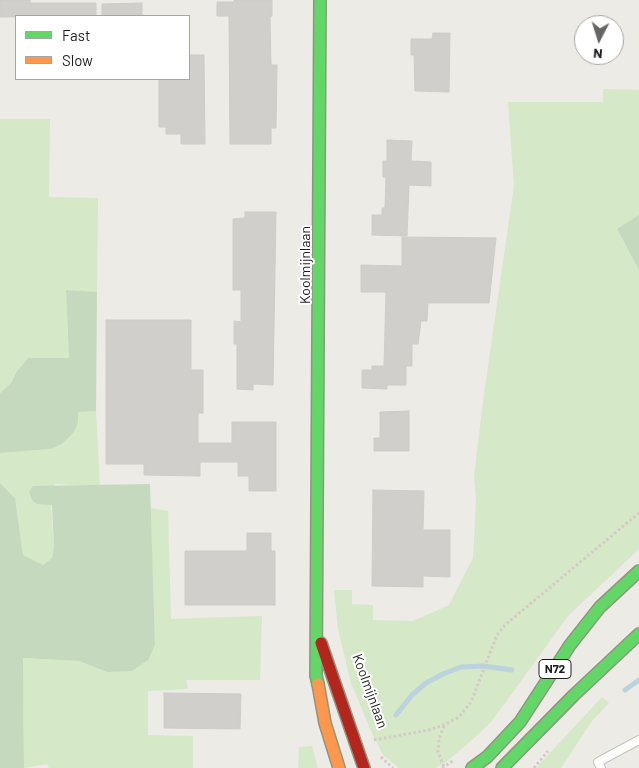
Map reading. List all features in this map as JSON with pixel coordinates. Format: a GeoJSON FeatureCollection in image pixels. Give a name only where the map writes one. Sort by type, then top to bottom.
{"type":"FeatureCollection","features":[{"type":"Feature","properties":{"kind":"street","name":"Koolmijnlaan"},"geometry":{"type":"LineString","coordinates":[[320,0],[318,633],[316,676],[325,723],[339,768]]}},
{"type":"Feature","properties":{"kind":"street","name":"N72"},"geometry":{"type":"LineString","coordinates":[[472,768],[487,757],[520,722],[570,645],[600,607],[639,572]]}},
{"type":"Feature","properties":{"kind":"street","name":"Koolmijnlaan"},"geometry":{"type":"LineString","coordinates":[[318,633],[364,768]]}},
{"type":"Feature","properties":{"kind":"street","name":"N72"},"geometry":{"type":"LineString","coordinates":[[502,768],[574,695],[639,634]]}},
{"type":"Feature","properties":{"kind":"lane"},"geometry":{"type":"LineString","coordinates":[[601,768],[598,762],[639,740]]}},
{"type":"Feature","properties":{"kind":"path"},"geometry":{"type":"LineString","coordinates":[[443,768],[438,752],[439,738],[444,725],[459,717],[471,702],[490,650],[505,625],[639,513]]}},
{"type":"Feature","properties":{"kind":"path","name":"Koolmijnlaan"},"geometry":{"type":"LineString","coordinates":[[376,748],[372,740],[418,733],[444,725]]}},
{"type":"Feature","properties":{"kind":"path"},"geometry":{"type":"LineString","coordinates":[[380,756],[394,768]]}},
{"type":"Feature","properties":{"kind":"green space"},"geometry":{"type":"Polygon","coordinates":[[[603,89],[639,90],[639,215],[617,230],[639,270],[639,549],[568,616],[490,723],[473,739],[446,762],[435,768],[399,768],[383,755],[351,683],[338,629],[334,590],[352,590],[352,604],[373,605],[373,620],[413,621],[449,605],[473,558],[476,501],[474,476],[514,186],[508,102],[603,102],[603,89]]]}},
{"type":"Feature","properties":{"kind":"green space"},"geometry":{"type":"Polygon","coordinates":[[[0,119],[50,119],[49,197],[98,198],[97,292],[66,290],[69,358],[28,358],[17,371],[11,383],[0,393],[0,119]]]}},
{"type":"Feature","properties":{"kind":"green space"},"geometry":{"type":"Polygon","coordinates":[[[639,215],[639,270],[617,229],[639,215]]]}},
{"type":"Feature","properties":{"kind":"green space"},"geometry":{"type":"Polygon","coordinates":[[[66,290],[97,292],[96,411],[78,412],[78,422],[74,432],[62,444],[51,449],[0,453],[0,393],[11,383],[17,371],[28,358],[69,358],[66,290]]]}},
{"type":"Feature","properties":{"kind":"green space"},"geometry":{"type":"Polygon","coordinates":[[[96,411],[100,486],[55,484],[51,505],[54,547],[52,558],[43,565],[23,555],[15,498],[0,483],[0,453],[51,449],[62,444],[78,422],[78,412],[96,411]]]}},
{"type":"Feature","properties":{"kind":"green space"},"geometry":{"type":"Polygon","coordinates":[[[0,483],[15,498],[23,555],[43,565],[52,558],[54,547],[52,505],[37,504],[32,500],[29,492],[33,486],[150,484],[155,645],[148,660],[132,671],[107,672],[79,661],[23,658],[24,768],[0,768],[0,483]]]}},
{"type":"Feature","properties":{"kind":"green space"},"geometry":{"type":"Polygon","coordinates":[[[150,508],[168,511],[171,619],[262,616],[260,680],[186,680],[188,689],[148,691],[148,735],[193,736],[193,768],[49,768],[47,764],[24,768],[23,658],[79,661],[107,672],[155,645],[150,508]]]}},
{"type":"Feature","properties":{"kind":"green space"},"geometry":{"type":"Polygon","coordinates":[[[602,697],[609,703],[592,721],[561,768],[536,768],[602,697]]]}},
{"type":"Feature","properties":{"kind":"green space"},"geometry":{"type":"Polygon","coordinates":[[[312,746],[318,768],[298,768],[299,747],[312,746]]]}},
{"type":"Feature","properties":{"kind":"building"},"geometry":{"type":"Polygon","coordinates":[[[0,0],[30,0],[30,3],[96,3],[96,15],[15,15],[15,17],[0,17],[0,0]]]}},
{"type":"Feature","properties":{"kind":"building"},"geometry":{"type":"Polygon","coordinates":[[[234,0],[272,0],[272,16],[270,16],[271,65],[277,65],[276,128],[271,128],[271,144],[230,144],[229,16],[217,16],[217,2],[234,2],[234,0]]]}},
{"type":"Feature","properties":{"kind":"building"},"geometry":{"type":"Polygon","coordinates":[[[142,3],[142,15],[102,15],[102,4],[142,3]]]}},
{"type":"Feature","properties":{"kind":"building"},"geometry":{"type":"Polygon","coordinates":[[[433,33],[450,33],[449,92],[415,91],[414,55],[411,55],[411,39],[432,39],[433,33]]]}},
{"type":"Feature","properties":{"kind":"building"},"geometry":{"type":"Polygon","coordinates":[[[190,55],[204,55],[205,144],[181,144],[181,134],[166,134],[166,127],[159,127],[159,80],[190,80],[190,55]]]}},
{"type":"Feature","properties":{"kind":"building"},"geometry":{"type":"Polygon","coordinates":[[[387,140],[412,141],[411,161],[431,162],[431,186],[409,185],[407,236],[372,235],[372,215],[382,215],[382,208],[385,208],[386,177],[383,177],[383,161],[387,161],[387,140]]]}},
{"type":"Feature","properties":{"kind":"building"},"geometry":{"type":"Polygon","coordinates":[[[245,212],[276,212],[273,385],[253,384],[253,390],[237,389],[237,344],[234,344],[234,321],[241,322],[241,290],[233,290],[233,219],[245,218],[245,212]]]}},
{"type":"Feature","properties":{"kind":"building"},"geometry":{"type":"Polygon","coordinates":[[[402,237],[496,238],[489,303],[428,303],[427,321],[421,321],[418,344],[412,344],[412,366],[406,366],[406,385],[387,385],[387,389],[362,388],[362,370],[372,370],[372,366],[384,366],[386,292],[361,292],[361,265],[402,266],[402,237]]]}},
{"type":"Feature","properties":{"kind":"building"},"geometry":{"type":"Polygon","coordinates":[[[106,320],[191,320],[191,370],[203,370],[203,413],[198,413],[198,443],[232,443],[232,422],[276,422],[276,491],[249,491],[249,476],[238,476],[238,462],[200,462],[200,476],[144,475],[144,464],[106,464],[106,320]]]}},
{"type":"Feature","properties":{"kind":"building"},"geometry":{"type":"Polygon","coordinates":[[[409,411],[409,451],[374,451],[374,438],[380,438],[380,412],[409,411]]]}},
{"type":"Feature","properties":{"kind":"building"},"geometry":{"type":"Polygon","coordinates":[[[373,490],[424,491],[423,530],[450,530],[450,577],[423,576],[423,587],[372,586],[373,490]]]}},
{"type":"Feature","properties":{"kind":"building"},"geometry":{"type":"Polygon","coordinates":[[[247,533],[271,533],[271,551],[275,551],[275,605],[185,605],[185,551],[247,551],[247,533]]]}},
{"type":"Feature","properties":{"kind":"building"},"geometry":{"type":"Polygon","coordinates":[[[164,693],[241,694],[240,729],[164,728],[164,693]]]}},
{"type":"Feature","properties":{"kind":"waterway"},"geometry":{"type":"LineString","coordinates":[[396,715],[412,695],[426,683],[461,667],[483,666],[512,670]]}},
{"type":"Feature","properties":{"kind":"waterway"},"geometry":{"type":"LineString","coordinates":[[625,690],[639,680]]}},
{"type":"Feature","properties":{"kind":"traffic: fast"},"geometry":{"type":"LineString","coordinates":[[318,684],[316,676],[320,0]]}},
{"type":"Feature","properties":{"kind":"traffic: fast"},"geometry":{"type":"LineString","coordinates":[[472,768],[487,757],[520,722],[570,645],[600,607],[639,571]]}},
{"type":"Feature","properties":{"kind":"traffic: fast"},"geometry":{"type":"LineString","coordinates":[[502,768],[574,695],[639,634]]}},
{"type":"Feature","properties":{"kind":"traffic: slow"},"geometry":{"type":"LineString","coordinates":[[318,684],[325,723],[339,768]]}},
{"type":"Feature","properties":{"kind":"traffic: jam"},"geometry":{"type":"LineString","coordinates":[[321,643],[364,768]]}}]}
